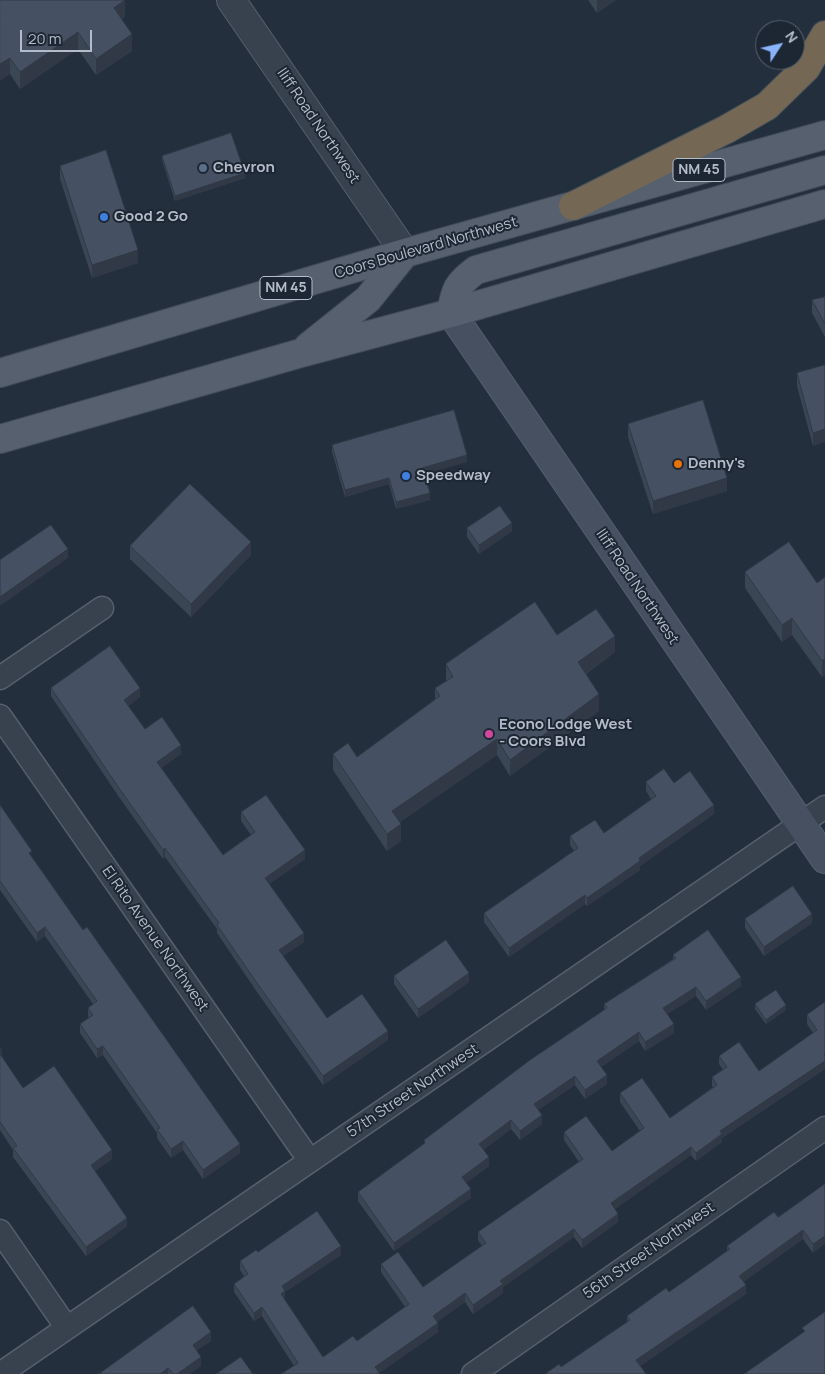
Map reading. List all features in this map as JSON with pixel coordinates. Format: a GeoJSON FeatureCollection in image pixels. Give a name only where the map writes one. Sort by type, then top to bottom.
{"type":"FeatureCollection","features":[{"type":"Feature","properties":{"kind":"highway"},"geometry":{"type":"LineString","coordinates":[[573,206],[726,129],[767,106],[806,68],[825,35]]}},
{"type":"Feature","properties":{"kind":"main road","name":"Coors Boulevard Northwest"},"geometry":{"type":"LineString","coordinates":[[0,373],[405,253],[825,135]]}},
{"type":"Feature","properties":{"kind":"main road"},"geometry":{"type":"LineString","coordinates":[[452,313],[455,291],[463,280],[476,270],[825,170]]}},
{"type":"Feature","properties":{"kind":"main road"},"geometry":{"type":"LineString","coordinates":[[0,439],[301,353],[452,313],[825,204]]}},
{"type":"Feature","properties":{"kind":"main road"},"geometry":{"type":"LineString","coordinates":[[773,220],[825,214]]}},
{"type":"Feature","properties":{"kind":"main road"},"geometry":{"type":"LineString","coordinates":[[301,353],[368,299],[405,253]]}},
{"type":"Feature","properties":{"kind":"main road","name":"Iliff Road Northwest"},"geometry":{"type":"LineString","coordinates":[[452,313],[825,859]]}},
{"type":"Feature","properties":{"kind":"street","name":"Iliff Road Northwest"},"geometry":{"type":"LineString","coordinates":[[231,0],[405,253]]}},
{"type":"Feature","properties":{"kind":"street"},"geometry":{"type":"LineString","coordinates":[[0,678],[102,608]]}},
{"type":"Feature","properties":{"kind":"street","name":"El Rito Avenue Northwest"},"geometry":{"type":"LineString","coordinates":[[0,716],[310,1161]]}},
{"type":"Feature","properties":{"kind":"street","name":"57th Street Northwest"},"geometry":{"type":"LineString","coordinates":[[0,1374],[825,807]]}},
{"type":"Feature","properties":{"kind":"street","name":"56th Street Northwest"},"geometry":{"type":"LineString","coordinates":[[473,1374],[825,1128]]}},
{"type":"Feature","properties":{"kind":"street"},"geometry":{"type":"LineString","coordinates":[[0,1231],[67,1328]]}},
{"type":"Feature","properties":{"kind":"building"},"geometry":{"type":"Polygon","coordinates":[[[0,0],[125,0],[114,8],[132,34],[96,59],[78,32],[20,72],[10,58],[0,64],[0,0]]]}},
{"type":"Feature","properties":{"kind":"building"},"geometry":{"type":"Polygon","coordinates":[[[231,133],[245,173],[175,196],[162,156],[231,133]]]}},
{"type":"Feature","properties":{"kind":"building"},"geometry":{"type":"Polygon","coordinates":[[[106,150],[138,250],[92,265],[60,166],[106,150]]]}},
{"type":"Feature","properties":{"kind":"building"},"geometry":{"type":"Polygon","coordinates":[[[825,297],[825,324],[812,300],[825,297]]]}},
{"type":"Feature","properties":{"kind":"building"},"geometry":{"type":"Polygon","coordinates":[[[825,365],[825,429],[813,433],[797,373],[825,365]]]}},
{"type":"Feature","properties":{"kind":"building","name":"Denny's"},"geometry":{"type":"Polygon","coordinates":[[[703,400],[727,478],[653,501],[628,424],[703,400]]]}},
{"type":"Feature","properties":{"kind":"building"},"geometry":{"type":"Polygon","coordinates":[[[454,410],[467,455],[422,468],[430,493],[396,502],[389,478],[345,490],[332,445],[454,410]]]}},
{"type":"Feature","properties":{"kind":"building"},"geometry":{"type":"Polygon","coordinates":[[[190,484],[251,542],[191,604],[130,546],[190,484]]]}},
{"type":"Feature","properties":{"kind":"building"},"geometry":{"type":"Polygon","coordinates":[[[500,506],[512,523],[479,545],[467,528],[500,506]]]}},
{"type":"Feature","properties":{"kind":"building"},"geometry":{"type":"Polygon","coordinates":[[[51,525],[68,549],[0,597],[0,560],[51,525]]]}},
{"type":"Feature","properties":{"kind":"building"},"geometry":{"type":"Polygon","coordinates":[[[789,542],[817,583],[825,577],[825,658],[822,661],[792,618],[782,625],[745,572],[789,542]]]}},
{"type":"Feature","properties":{"kind":"building","name":"Econo Lodge West - Coors Blvd"},"geometry":{"type":"Polygon","coordinates":[[[535,602],[557,635],[596,609],[615,636],[578,662],[599,694],[510,760],[497,739],[392,811],[401,824],[387,834],[333,754],[348,743],[357,757],[440,696],[435,688],[453,677],[446,664],[535,602]]]}},
{"type":"Feature","properties":{"kind":"building"},"geometry":{"type":"Polygon","coordinates":[[[110,646],[140,688],[124,700],[145,729],[162,717],[181,745],[157,762],[223,855],[255,832],[241,812],[266,795],[305,850],[265,878],[304,933],[279,950],[327,1018],[362,994],[388,1031],[323,1076],[217,925],[219,923],[165,848],[163,850],[51,688],[110,646]]]}},
{"type":"Feature","properties":{"kind":"building"},"geometry":{"type":"Polygon","coordinates":[[[664,769],[674,783],[690,771],[714,805],[639,858],[640,861],[587,898],[585,895],[509,948],[484,913],[578,848],[570,836],[595,820],[604,833],[656,796],[646,782],[664,769]]]}},
{"type":"Feature","properties":{"kind":"building"},"geometry":{"type":"Polygon","coordinates":[[[0,805],[32,851],[29,853],[83,930],[87,927],[240,1144],[203,1170],[183,1141],[171,1149],[157,1129],[160,1128],[103,1046],[97,1049],[80,1024],[93,1015],[88,1008],[97,1001],[45,927],[37,933],[0,881],[0,805]]]}},
{"type":"Feature","properties":{"kind":"building"},"geometry":{"type":"Polygon","coordinates":[[[793,886],[812,914],[764,947],[745,919],[793,886]]]}},
{"type":"Feature","properties":{"kind":"building"},"geometry":{"type":"Polygon","coordinates":[[[708,930],[741,977],[706,1001],[696,987],[663,1008],[674,1024],[645,1042],[639,1032],[597,1061],[607,1075],[585,1090],[575,1076],[534,1104],[542,1115],[520,1131],[511,1120],[479,1144],[489,1157],[462,1177],[471,1189],[394,1243],[358,1192],[425,1143],[424,1140],[530,1060],[607,1008],[604,1004],[676,958],[673,955],[708,930]]]}},
{"type":"Feature","properties":{"kind":"building"},"geometry":{"type":"Polygon","coordinates":[[[446,940],[469,973],[418,1009],[394,976],[446,940]]]}},
{"type":"Feature","properties":{"kind":"building"},"geometry":{"type":"Polygon","coordinates":[[[776,990],[786,1005],[766,1020],[755,1004],[776,990]]]}},
{"type":"Feature","properties":{"kind":"building"},"geometry":{"type":"Polygon","coordinates":[[[825,1002],[825,1061],[720,1131],[722,1134],[696,1153],[691,1147],[611,1203],[618,1214],[582,1240],[574,1229],[500,1281],[503,1284],[473,1305],[465,1293],[433,1316],[438,1323],[375,1367],[380,1374],[281,1374],[298,1363],[262,1307],[254,1313],[234,1284],[248,1274],[240,1261],[256,1250],[258,1252],[317,1211],[341,1246],[282,1286],[285,1291],[281,1294],[323,1357],[353,1336],[357,1341],[409,1304],[381,1264],[398,1252],[423,1287],[486,1243],[478,1232],[583,1159],[564,1132],[586,1116],[612,1151],[644,1128],[620,1093],[642,1078],[670,1118],[717,1085],[712,1077],[727,1067],[719,1056],[739,1042],[759,1071],[817,1030],[807,1015],[825,1002]]]}},
{"type":"Feature","properties":{"kind":"building"},"geometry":{"type":"Polygon","coordinates":[[[0,1054],[23,1088],[54,1066],[112,1150],[91,1165],[127,1218],[86,1247],[13,1148],[17,1146],[0,1122],[0,1054]]]}},
{"type":"Feature","properties":{"kind":"building"},"geometry":{"type":"Polygon","coordinates":[[[825,1184],[825,1236],[813,1244],[803,1230],[739,1276],[746,1285],[636,1360],[646,1374],[545,1374],[559,1364],[561,1367],[630,1320],[627,1316],[666,1288],[669,1292],[730,1249],[727,1246],[774,1212],[778,1217],[825,1184]]]}},
{"type":"Feature","properties":{"kind":"building"},"geometry":{"type":"Polygon","coordinates":[[[193,1306],[211,1332],[193,1345],[201,1357],[177,1374],[173,1374],[168,1368],[160,1374],[99,1374],[193,1306]]]}},
{"type":"Feature","properties":{"kind":"building"},"geometry":{"type":"Polygon","coordinates":[[[825,1312],[825,1374],[744,1374],[805,1331],[802,1328],[825,1312]]]}},
{"type":"Feature","properties":{"kind":"building"},"geometry":{"type":"Polygon","coordinates":[[[241,1357],[253,1374],[216,1374],[241,1357]]]}},
{"type":"Feature","properties":{"kind":"place","name":"Chevron"},"geometry":{"type":"Point","coordinates":[203,168]}},
{"type":"Feature","properties":{"kind":"place","name":"Good 2 Go"},"geometry":{"type":"Point","coordinates":[104,217]}},
{"type":"Feature","properties":{"kind":"place","name":"Denny's"},"geometry":{"type":"Point","coordinates":[678,464]}},
{"type":"Feature","properties":{"kind":"place","name":"Speedway"},"geometry":{"type":"Point","coordinates":[406,476]}},
{"type":"Feature","properties":{"kind":"place","name":"Econo Lodge West - Coors Blvd"},"geometry":{"type":"Point","coordinates":[489,734]}}]}
